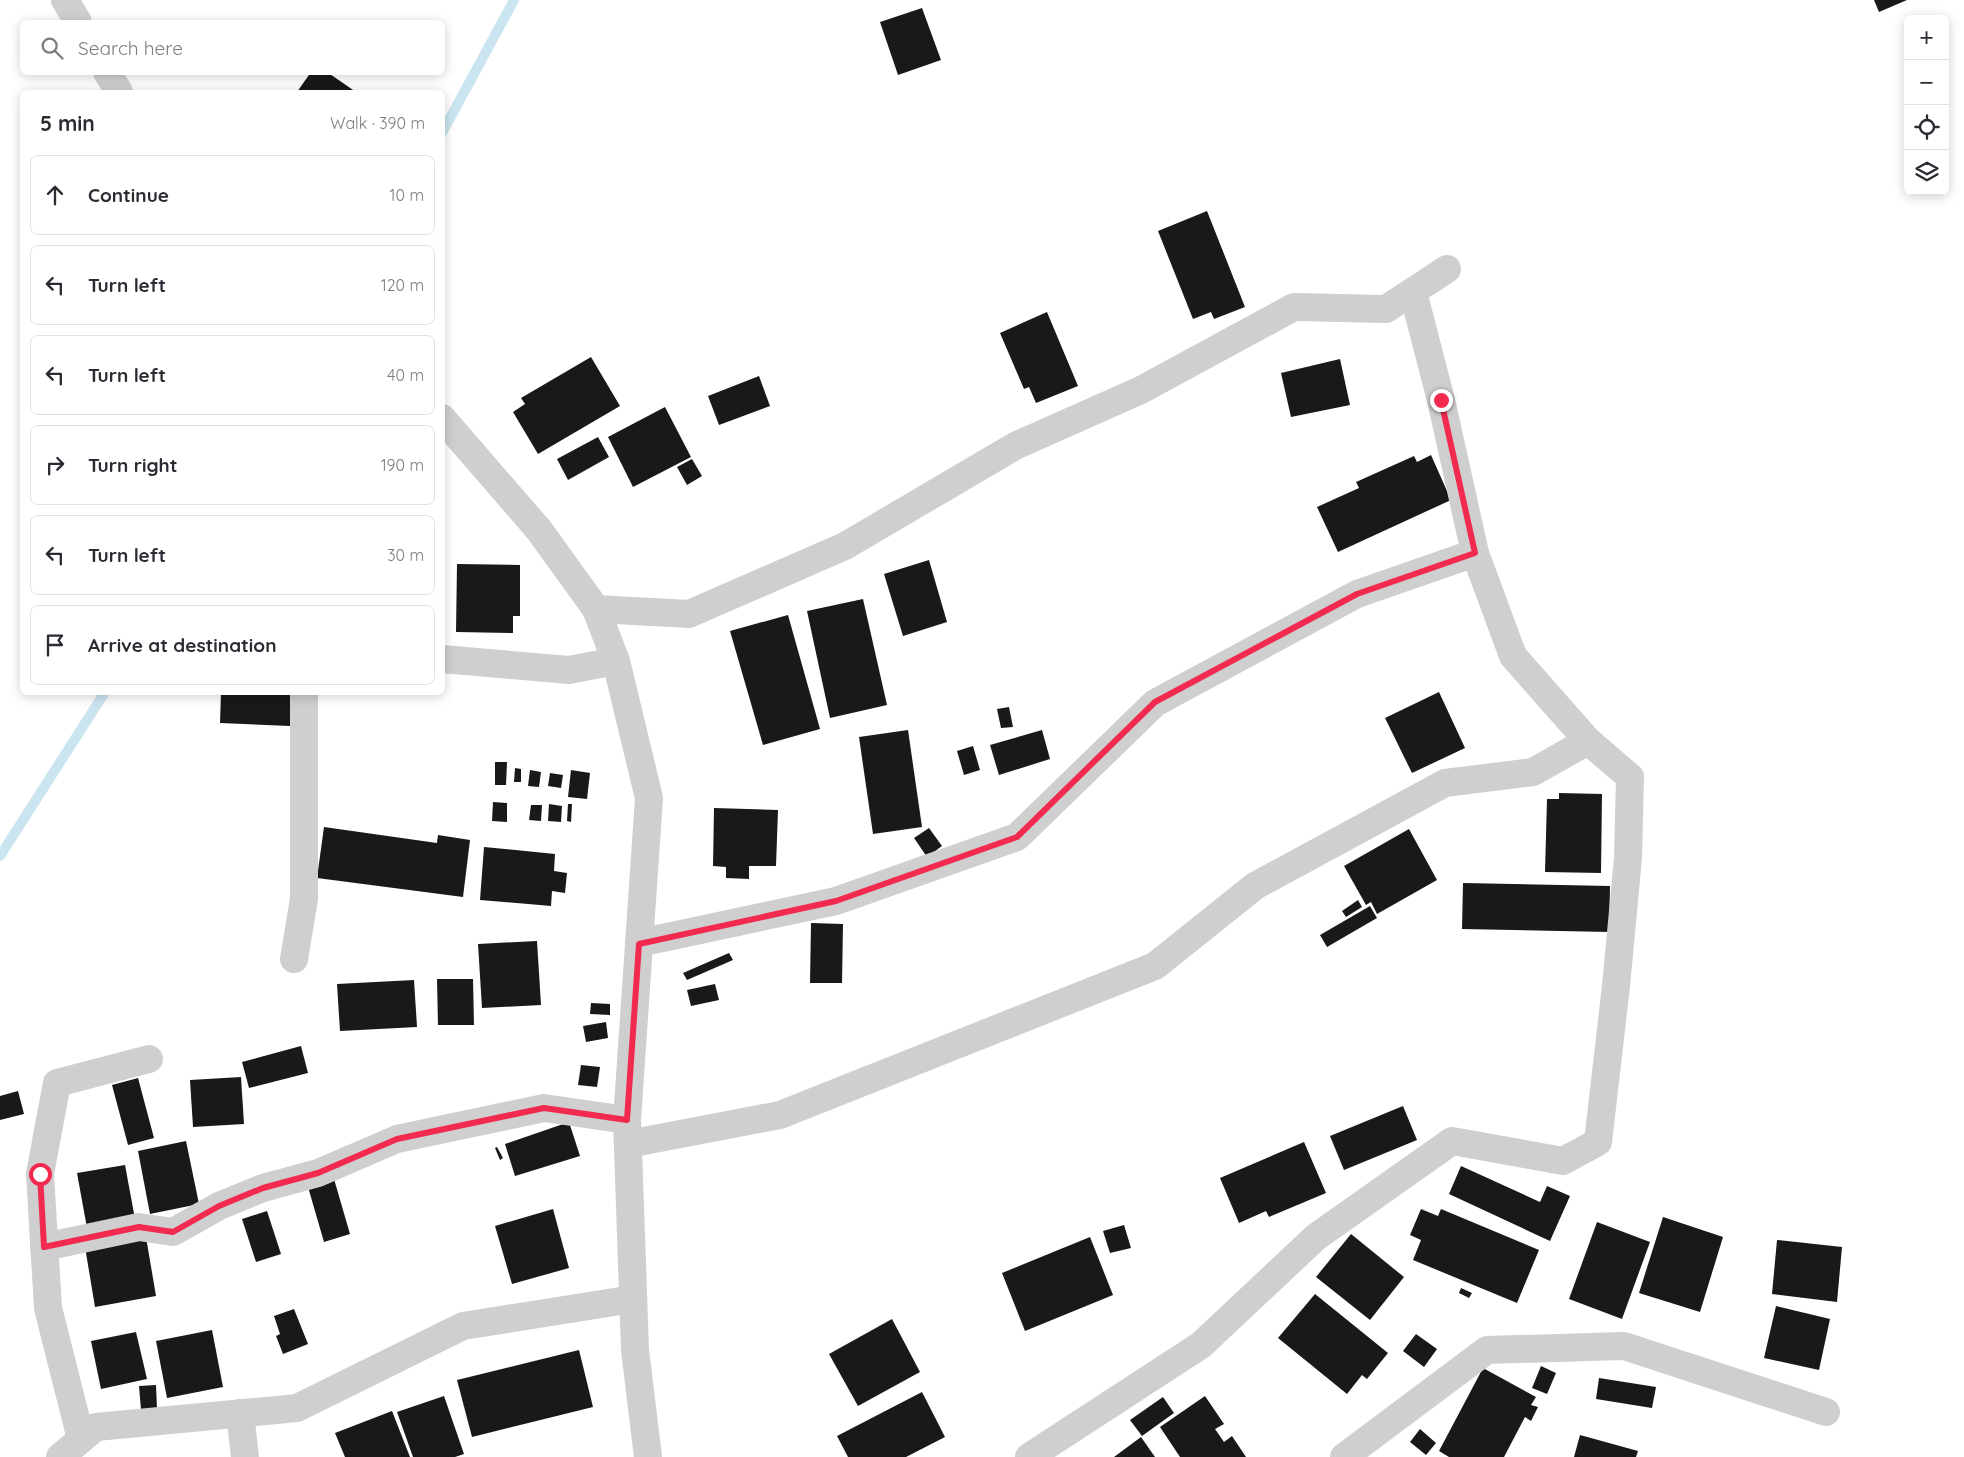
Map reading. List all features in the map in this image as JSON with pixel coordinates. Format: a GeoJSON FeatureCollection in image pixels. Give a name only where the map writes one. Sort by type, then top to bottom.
{"type":"FeatureCollection","features":[{"type":"Feature","properties":{"kind":"street"},"geometry":{"type":"LineString","coordinates":[[65,0],[77,20]]}},
{"type":"Feature","properties":{"kind":"street"},"geometry":{"type":"LineString","coordinates":[[109,75],[118,90]]}},
{"type":"Feature","properties":{"kind":"street"},"geometry":{"type":"LineString","coordinates":[[596,609],[689,614],[845,546],[1015,446],[1141,390],[1294,307],[1386,309],[1447,269]]}},
{"type":"Feature","properties":{"kind":"street"},"geometry":{"type":"LineString","coordinates":[[1028,1457],[1201,1346],[1316,1237],[1452,1141],[1563,1161],[1598,1142],[1616,986],[1628,858],[1630,777],[1588,741],[1513,656],[1475,553],[1441,400],[1412,292]]}},
{"type":"Feature","properties":{"kind":"street"},"geometry":{"type":"LineString","coordinates":[[445,421],[539,530],[596,609],[616,661],[649,798],[627,1132],[635,1350],[648,1457]]}},
{"type":"Feature","properties":{"kind":"street"},"geometry":{"type":"LineString","coordinates":[[639,944],[836,901],[1017,837],[1155,702],[1357,594],[1475,553]]}},
{"type":"Feature","properties":{"kind":"street"},"geometry":{"type":"LineString","coordinates":[[445,659],[569,670],[616,661]]}},
{"type":"Feature","properties":{"kind":"street"},"geometry":{"type":"LineString","coordinates":[[294,959],[304,898],[304,695]]}},
{"type":"Feature","properties":{"kind":"street"},"geometry":{"type":"LineString","coordinates":[[44,1247],[139,1227],[173,1232],[219,1206],[263,1188],[318,1173],[397,1139],[544,1108],[627,1132],[780,1115],[1155,966],[1255,886],[1445,783],[1533,772],[1588,741]]}},
{"type":"Feature","properties":{"kind":"street"},"geometry":{"type":"LineString","coordinates":[[82,1439],[48,1308],[40,1174],[57,1083],[149,1059]]}},
{"type":"Feature","properties":{"kind":"street"},"geometry":{"type":"LineString","coordinates":[[60,1457],[96,1427],[297,1408],[463,1326],[633,1299]]}},
{"type":"Feature","properties":{"kind":"street"},"geometry":{"type":"LineString","coordinates":[[1344,1457],[1487,1350],[1624,1346],[1826,1412]]}},
{"type":"Feature","properties":{"kind":"street"},"geometry":{"type":"LineString","coordinates":[[240,1413],[245,1457]]}},
{"type":"Feature","properties":{"kind":"building"},"geometry":{"type":"Polygon","coordinates":[[[1874,0],[1907,0],[1879,12],[1874,0]]]}},
{"type":"Feature","properties":{"kind":"building"},"geometry":{"type":"Polygon","coordinates":[[[922,8],[941,60],[898,75],[880,22],[922,8]]]}},
{"type":"Feature","properties":{"kind":"building"},"geometry":{"type":"Polygon","coordinates":[[[309,75],[331,75],[353,90],[298,90],[309,75]]]}},
{"type":"Feature","properties":{"kind":"building"},"geometry":{"type":"Polygon","coordinates":[[[1207,211],[1245,307],[1214,319],[1211,312],[1193,319],[1158,231],[1207,211]]]}},
{"type":"Feature","properties":{"kind":"building"},"geometry":{"type":"Polygon","coordinates":[[[1047,312],[1078,386],[1036,403],[1029,387],[1024,389],[1000,333],[1047,312]]]}},
{"type":"Feature","properties":{"kind":"building"},"geometry":{"type":"Polygon","coordinates":[[[591,357],[620,406],[538,454],[513,412],[525,404],[521,398],[591,357]]]}},
{"type":"Feature","properties":{"kind":"building"},"geometry":{"type":"Polygon","coordinates":[[[1340,359],[1350,405],[1291,417],[1281,373],[1340,359]]]}},
{"type":"Feature","properties":{"kind":"building"},"geometry":{"type":"Polygon","coordinates":[[[759,376],[770,406],[719,425],[708,396],[759,376]]]}},
{"type":"Feature","properties":{"kind":"building"},"geometry":{"type":"Polygon","coordinates":[[[665,407],[691,457],[633,487],[608,437],[665,407]]]}},
{"type":"Feature","properties":{"kind":"building"},"geometry":{"type":"Polygon","coordinates":[[[598,437],[609,457],[568,480],[557,459],[598,437]]]}},
{"type":"Feature","properties":{"kind":"building"},"geometry":{"type":"Polygon","coordinates":[[[1431,455],[1451,500],[1338,552],[1317,507],[1359,488],[1356,482],[1414,456],[1417,462],[1431,455]]]}},
{"type":"Feature","properties":{"kind":"building"},"geometry":{"type":"Polygon","coordinates":[[[692,459],[702,476],[687,485],[677,467],[692,459]]]}},
{"type":"Feature","properties":{"kind":"building"},"geometry":{"type":"Polygon","coordinates":[[[929,560],[947,622],[903,636],[884,574],[929,560]]]}},
{"type":"Feature","properties":{"kind":"building"},"geometry":{"type":"Polygon","coordinates":[[[457,564],[520,565],[520,616],[513,616],[513,633],[456,632],[457,564]]]}},
{"type":"Feature","properties":{"kind":"building"},"geometry":{"type":"Polygon","coordinates":[[[863,599],[887,705],[830,718],[807,611],[863,599]]]}},
{"type":"Feature","properties":{"kind":"building"},"geometry":{"type":"Polygon","coordinates":[[[788,615],[820,729],[763,745],[730,631],[788,615]]]}},
{"type":"Feature","properties":{"kind":"building"},"geometry":{"type":"Polygon","coordinates":[[[1439,692],[1465,748],[1412,773],[1385,718],[1439,692]]]}},
{"type":"Feature","properties":{"kind":"building"},"geometry":{"type":"Polygon","coordinates":[[[221,695],[291,695],[290,726],[220,723],[221,695]]]}},
{"type":"Feature","properties":{"kind":"building"},"geometry":{"type":"Polygon","coordinates":[[[1009,707],[1013,727],[1001,728],[997,709],[1009,707]]]}},
{"type":"Feature","properties":{"kind":"building"},"geometry":{"type":"Polygon","coordinates":[[[908,730],[922,827],[873,834],[859,737],[908,730]]]}},
{"type":"Feature","properties":{"kind":"building"},"geometry":{"type":"Polygon","coordinates":[[[1042,730],[1050,759],[999,775],[990,745],[1042,730]]]}},
{"type":"Feature","properties":{"kind":"building"},"geometry":{"type":"Polygon","coordinates":[[[973,746],[980,770],[964,775],[957,751],[973,746]]]}},
{"type":"Feature","properties":{"kind":"building"},"geometry":{"type":"Polygon","coordinates":[[[495,762],[507,762],[506,785],[495,785],[495,762]]]}},
{"type":"Feature","properties":{"kind":"building"},"geometry":{"type":"Polygon","coordinates":[[[515,768],[521,769],[521,782],[514,782],[515,768]]]}},
{"type":"Feature","properties":{"kind":"building"},"geometry":{"type":"Polygon","coordinates":[[[530,770],[541,772],[539,787],[528,786],[530,770]]]}},
{"type":"Feature","properties":{"kind":"building"},"geometry":{"type":"Polygon","coordinates":[[[571,770],[590,773],[587,799],[568,797],[571,770]]]}},
{"type":"Feature","properties":{"kind":"building"},"geometry":{"type":"Polygon","coordinates":[[[550,773],[563,775],[561,788],[548,786],[550,773]]]}},
{"type":"Feature","properties":{"kind":"building"},"geometry":{"type":"Polygon","coordinates":[[[1559,793],[1602,794],[1601,873],[1545,872],[1547,799],[1559,799],[1559,793]]]}},
{"type":"Feature","properties":{"kind":"building"},"geometry":{"type":"Polygon","coordinates":[[[493,802],[507,803],[507,822],[492,821],[493,802]]]}},
{"type":"Feature","properties":{"kind":"building"},"geometry":{"type":"Polygon","coordinates":[[[549,804],[562,806],[561,822],[548,821],[549,804]]]}},
{"type":"Feature","properties":{"kind":"building"},"geometry":{"type":"Polygon","coordinates":[[[568,804],[572,804],[571,822],[567,821],[568,804]]]}},
{"type":"Feature","properties":{"kind":"building"},"geometry":{"type":"Polygon","coordinates":[[[531,805],[542,805],[541,821],[529,820],[531,805]]]}},
{"type":"Feature","properties":{"kind":"building"},"geometry":{"type":"Polygon","coordinates":[[[714,808],[778,810],[776,866],[749,866],[749,879],[726,878],[726,867],[713,866],[714,808]]]}},
{"type":"Feature","properties":{"kind":"building"},"geometry":{"type":"Polygon","coordinates":[[[324,827],[437,843],[438,835],[470,840],[463,897],[317,878],[324,827]]]}},
{"type":"Feature","properties":{"kind":"building"},"geometry":{"type":"Polygon","coordinates":[[[929,828],[942,846],[927,857],[914,838],[929,828]]]}},
{"type":"Feature","properties":{"kind":"building"},"geometry":{"type":"Polygon","coordinates":[[[1409,829],[1437,880],[1377,914],[1371,902],[1366,905],[1344,866],[1409,829]]]}},
{"type":"Feature","properties":{"kind":"building"},"geometry":{"type":"Polygon","coordinates":[[[484,847],[555,854],[554,871],[567,873],[565,893],[552,891],[551,906],[480,900],[484,847]]]}},
{"type":"Feature","properties":{"kind":"building"},"geometry":{"type":"Polygon","coordinates":[[[1463,883],[1610,886],[1609,932],[1462,929],[1463,883]]]}},
{"type":"Feature","properties":{"kind":"building"},"geometry":{"type":"Polygon","coordinates":[[[1358,900],[1362,907],[1346,917],[1342,911],[1358,900]]]}},
{"type":"Feature","properties":{"kind":"building"},"geometry":{"type":"Polygon","coordinates":[[[1370,906],[1377,918],[1327,947],[1320,935],[1370,906]]]}},
{"type":"Feature","properties":{"kind":"building"},"geometry":{"type":"Polygon","coordinates":[[[811,923],[843,924],[842,983],[810,983],[811,923]]]}},
{"type":"Feature","properties":{"kind":"building"},"geometry":{"type":"Polygon","coordinates":[[[537,941],[541,1005],[482,1008],[478,944],[537,941]]]}},
{"type":"Feature","properties":{"kind":"building"},"geometry":{"type":"Polygon","coordinates":[[[729,953],[733,960],[687,980],[683,973],[729,953]]]}},
{"type":"Feature","properties":{"kind":"building"},"geometry":{"type":"Polygon","coordinates":[[[437,979],[473,979],[474,1025],[438,1025],[437,979]]]}},
{"type":"Feature","properties":{"kind":"building"},"geometry":{"type":"Polygon","coordinates":[[[414,980],[417,1027],[340,1031],[337,984],[414,980]]]}},
{"type":"Feature","properties":{"kind":"building"},"geometry":{"type":"Polygon","coordinates":[[[715,984],[719,1000],[691,1006],[687,990],[715,984]]]}},
{"type":"Feature","properties":{"kind":"building"},"geometry":{"type":"Polygon","coordinates":[[[591,1003],[610,1004],[610,1015],[590,1014],[591,1003]]]}},
{"type":"Feature","properties":{"kind":"building"},"geometry":{"type":"Polygon","coordinates":[[[606,1022],[608,1038],[586,1042],[583,1026],[606,1022]]]}},
{"type":"Feature","properties":{"kind":"building"},"geometry":{"type":"Polygon","coordinates":[[[301,1046],[308,1073],[249,1088],[242,1062],[301,1046]]]}},
{"type":"Feature","properties":{"kind":"building"},"geometry":{"type":"Polygon","coordinates":[[[581,1065],[600,1067],[597,1087],[578,1085],[581,1065]]]}},
{"type":"Feature","properties":{"kind":"building"},"geometry":{"type":"Polygon","coordinates":[[[241,1077],[244,1124],[193,1127],[190,1080],[241,1077]]]}},
{"type":"Feature","properties":{"kind":"building"},"geometry":{"type":"Polygon","coordinates":[[[138,1078],[154,1138],[128,1145],[112,1085],[138,1078]]]}},
{"type":"Feature","properties":{"kind":"building"},"geometry":{"type":"Polygon","coordinates":[[[18,1091],[24,1114],[0,1120],[0,1096],[18,1091]]]}},
{"type":"Feature","properties":{"kind":"building"},"geometry":{"type":"Polygon","coordinates":[[[1403,1106],[1417,1140],[1344,1170],[1330,1136],[1403,1106]]]}},
{"type":"Feature","properties":{"kind":"building"},"geometry":{"type":"Polygon","coordinates":[[[569,1122],[580,1156],[515,1176],[505,1144],[569,1122]]]}},
{"type":"Feature","properties":{"kind":"building"},"geometry":{"type":"Polygon","coordinates":[[[186,1141],[199,1204],[150,1214],[138,1151],[186,1141]]]}},
{"type":"Feature","properties":{"kind":"building"},"geometry":{"type":"Polygon","coordinates":[[[1304,1142],[1326,1193],[1269,1217],[1266,1211],[1239,1223],[1220,1178],[1304,1142]]]}},
{"type":"Feature","properties":{"kind":"building"},"geometry":{"type":"Polygon","coordinates":[[[497,1147],[503,1158],[500,1160],[495,1148],[497,1147]]]}},
{"type":"Feature","properties":{"kind":"building"},"geometry":{"type":"Polygon","coordinates":[[[125,1165],[135,1219],[87,1228],[77,1173],[125,1165]]]}},
{"type":"Feature","properties":{"kind":"building"},"geometry":{"type":"Polygon","coordinates":[[[1461,1166],[1540,1202],[1547,1186],[1570,1196],[1550,1241],[1449,1194],[1461,1166]]]}},
{"type":"Feature","properties":{"kind":"building"},"geometry":{"type":"Polygon","coordinates":[[[334,1179],[350,1234],[324,1242],[308,1187],[334,1179]]]}},
{"type":"Feature","properties":{"kind":"building"},"geometry":{"type":"Polygon","coordinates":[[[553,1209],[569,1268],[512,1284],[495,1226],[553,1209]]]}},
{"type":"Feature","properties":{"kind":"building"},"geometry":{"type":"Polygon","coordinates":[[[1421,1209],[1438,1216],[1441,1209],[1539,1250],[1517,1303],[1413,1260],[1421,1240],[1410,1235],[1421,1209]]]}},
{"type":"Feature","properties":{"kind":"building"},"geometry":{"type":"Polygon","coordinates":[[[267,1211],[281,1254],[256,1262],[242,1219],[267,1211]]]}},
{"type":"Feature","properties":{"kind":"building"},"geometry":{"type":"Polygon","coordinates":[[[1663,1217],[1723,1237],[1700,1312],[1639,1293],[1663,1217]]]}},
{"type":"Feature","properties":{"kind":"building"},"geometry":{"type":"Polygon","coordinates":[[[1597,1222],[1650,1242],[1622,1319],[1569,1299],[1597,1222]]]}},
{"type":"Feature","properties":{"kind":"building"},"geometry":{"type":"Polygon","coordinates":[[[1124,1225],[1131,1248],[1110,1253],[1103,1231],[1124,1225]]]}},
{"type":"Feature","properties":{"kind":"building"},"geometry":{"type":"Polygon","coordinates":[[[1351,1234],[1404,1277],[1370,1320],[1316,1277],[1351,1234]]]}},
{"type":"Feature","properties":{"kind":"building"},"geometry":{"type":"Polygon","coordinates":[[[146,1237],[156,1296],[95,1307],[85,1247],[146,1237]]]}},
{"type":"Feature","properties":{"kind":"building"},"geometry":{"type":"Polygon","coordinates":[[[1090,1237],[1113,1295],[1025,1331],[1002,1273],[1090,1237]]]}},
{"type":"Feature","properties":{"kind":"building"},"geometry":{"type":"Polygon","coordinates":[[[1777,1240],[1842,1247],[1837,1302],[1772,1294],[1777,1240]]]}},
{"type":"Feature","properties":{"kind":"building"},"geometry":{"type":"Polygon","coordinates":[[[1461,1288],[1472,1293],[1469,1298],[1459,1293],[1461,1288]]]}},
{"type":"Feature","properties":{"kind":"building"},"geometry":{"type":"Polygon","coordinates":[[[1315,1294],[1388,1353],[1367,1379],[1362,1375],[1347,1394],[1278,1338],[1315,1294]]]}},
{"type":"Feature","properties":{"kind":"building"},"geometry":{"type":"Polygon","coordinates":[[[1776,1306],[1830,1319],[1819,1370],[1764,1358],[1776,1306]]]}},
{"type":"Feature","properties":{"kind":"building"},"geometry":{"type":"Polygon","coordinates":[[[294,1309],[308,1344],[283,1354],[276,1336],[280,1334],[274,1316],[294,1309]]]}},
{"type":"Feature","properties":{"kind":"building"},"geometry":{"type":"Polygon","coordinates":[[[892,1319],[920,1372],[858,1406],[829,1354],[892,1319]]]}},
{"type":"Feature","properties":{"kind":"building"},"geometry":{"type":"Polygon","coordinates":[[[212,1330],[223,1387],[167,1398],[156,1341],[212,1330]]]}},
{"type":"Feature","properties":{"kind":"building"},"geometry":{"type":"Polygon","coordinates":[[[136,1332],[147,1379],[101,1389],[91,1341],[136,1332]]]}},
{"type":"Feature","properties":{"kind":"building"},"geometry":{"type":"Polygon","coordinates":[[[1416,1334],[1437,1349],[1424,1367],[1403,1351],[1416,1334]]]}},
{"type":"Feature","properties":{"kind":"building"},"geometry":{"type":"Polygon","coordinates":[[[579,1350],[593,1407],[472,1437],[457,1380],[579,1350]]]}},
{"type":"Feature","properties":{"kind":"building"},"geometry":{"type":"Polygon","coordinates":[[[1541,1366],[1556,1373],[1547,1394],[1532,1388],[1541,1366]]]}},
{"type":"Feature","properties":{"kind":"building"},"geometry":{"type":"Polygon","coordinates":[[[1483,1368],[1536,1397],[1531,1405],[1538,1407],[1531,1421],[1525,1417],[1504,1457],[1449,1457],[1439,1451],[1483,1368]]]}},
{"type":"Feature","properties":{"kind":"building"},"geometry":{"type":"Polygon","coordinates":[[[1599,1378],[1656,1387],[1652,1408],[1596,1399],[1599,1378]]]}},
{"type":"Feature","properties":{"kind":"building"},"geometry":{"type":"Polygon","coordinates":[[[156,1385],[157,1409],[141,1410],[139,1386],[156,1385]]]}},
{"type":"Feature","properties":{"kind":"building"},"geometry":{"type":"Polygon","coordinates":[[[922,1392],[945,1437],[906,1457],[848,1457],[837,1436],[922,1392]]]}},
{"type":"Feature","properties":{"kind":"building"},"geometry":{"type":"Polygon","coordinates":[[[444,1396],[464,1454],[455,1457],[413,1457],[397,1412],[444,1396]]]}},
{"type":"Feature","properties":{"kind":"building"},"geometry":{"type":"Polygon","coordinates":[[[1205,1396],[1224,1424],[1215,1429],[1224,1442],[1232,1436],[1246,1457],[1180,1457],[1160,1427],[1205,1396]]]}},
{"type":"Feature","properties":{"kind":"building"},"geometry":{"type":"Polygon","coordinates":[[[1163,1397],[1174,1413],[1142,1436],[1130,1420],[1163,1397]]]}},
{"type":"Feature","properties":{"kind":"building"},"geometry":{"type":"Polygon","coordinates":[[[392,1411],[410,1457],[345,1457],[335,1433],[392,1411]]]}},
{"type":"Feature","properties":{"kind":"building"},"geometry":{"type":"Polygon","coordinates":[[[1420,1429],[1436,1443],[1426,1455],[1410,1442],[1420,1429]]]}},
{"type":"Feature","properties":{"kind":"building"},"geometry":{"type":"Polygon","coordinates":[[[1580,1435],[1638,1451],[1636,1457],[1574,1457],[1580,1435]]]}},
{"type":"Feature","properties":{"kind":"building"},"geometry":{"type":"Polygon","coordinates":[[[1141,1437],[1155,1457],[1114,1457],[1141,1437]]]}},
{"type":"Feature","properties":{"kind":"waterway"},"geometry":{"type":"LineString","coordinates":[[445,127],[514,0]]}},
{"type":"Feature","properties":{"kind":"waterway"},"geometry":{"type":"LineString","coordinates":[[0,856],[103,695]]}},
{"type":"Feature","properties":{"kind":"route"},"geometry":{"type":"LineString","coordinates":[[40,1174],[44,1247],[139,1227],[173,1232],[219,1206],[263,1188],[318,1173],[397,1139],[544,1108],[627,1120],[639,944],[836,901],[1017,837],[1155,702],[1357,594],[1475,553],[1441,400]]}}]}
